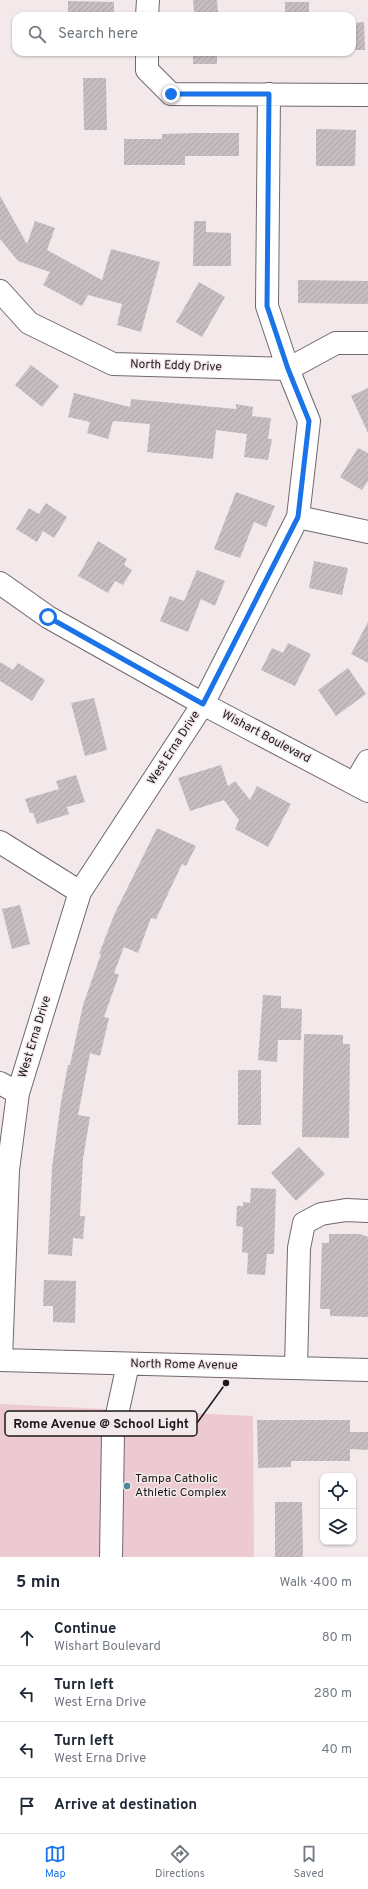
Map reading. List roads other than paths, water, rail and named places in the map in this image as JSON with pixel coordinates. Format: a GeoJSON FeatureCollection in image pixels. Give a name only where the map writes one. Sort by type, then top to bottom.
{"type":"FeatureCollection","features":[{"type":"Feature","properties":{"kind":"street"},"geometry":{"type":"LineString","coordinates":[[147,12],[148,0]]}},
{"type":"Feature","properties":{"kind":"street"},"geometry":{"type":"LineString","coordinates":[[147,56],[147,70],[171,94],[368,95]]}},
{"type":"Feature","properties":{"kind":"street","name":"West Erna Drive"},"geometry":{"type":"LineString","coordinates":[[0,1360],[8,1170],[9,1088],[80,892],[203,704],[298,517],[309,421],[288,369],[267,306],[269,94]]}},
{"type":"Feature","properties":{"kind":"street","name":"North Eddy Drive"},"geometry":{"type":"LineString","coordinates":[[0,291],[29,323],[113,364],[288,369]]}},
{"type":"Feature","properties":{"kind":"street"},"geometry":{"type":"LineString","coordinates":[[288,369],[336,343],[368,343]]}},
{"type":"Feature","properties":{"kind":"street"},"geometry":{"type":"LineString","coordinates":[[298,517],[368,532]]}},
{"type":"Feature","properties":{"kind":"street","name":"Wishart Boulevard"},"geometry":{"type":"LineString","coordinates":[[0,584],[48,617],[203,704],[361,787]]}},
{"type":"Feature","properties":{"kind":"street"},"geometry":{"type":"LineString","coordinates":[[361,787],[368,761]]}},
{"type":"Feature","properties":{"kind":"street"},"geometry":{"type":"LineString","coordinates":[[0,842],[80,892]]}},
{"type":"Feature","properties":{"kind":"street"},"geometry":{"type":"LineString","coordinates":[[296,1368],[299,1248],[304,1223],[321,1214],[346,1210],[368,1211]]}},
{"type":"Feature","properties":{"kind":"street","name":"North Rome Avenue"},"geometry":{"type":"LineString","coordinates":[[0,1360],[368,1370]]}},
{"type":"Feature","properties":{"kind":"street"},"geometry":{"type":"LineString","coordinates":[[111,1557],[113,1433],[128,1364]]}},
{"type":"Feature","properties":{"kind":"place","name":"Rome Avenue @ School Light"},"geometry":{"type":"Point","coordinates":[226,1383]}},
{"type":"Feature","properties":{"kind":"place","name":"Tampa Catholic Athletic Complex"},"geometry":{"type":"Point","coordinates":[127,1486]}}]}
